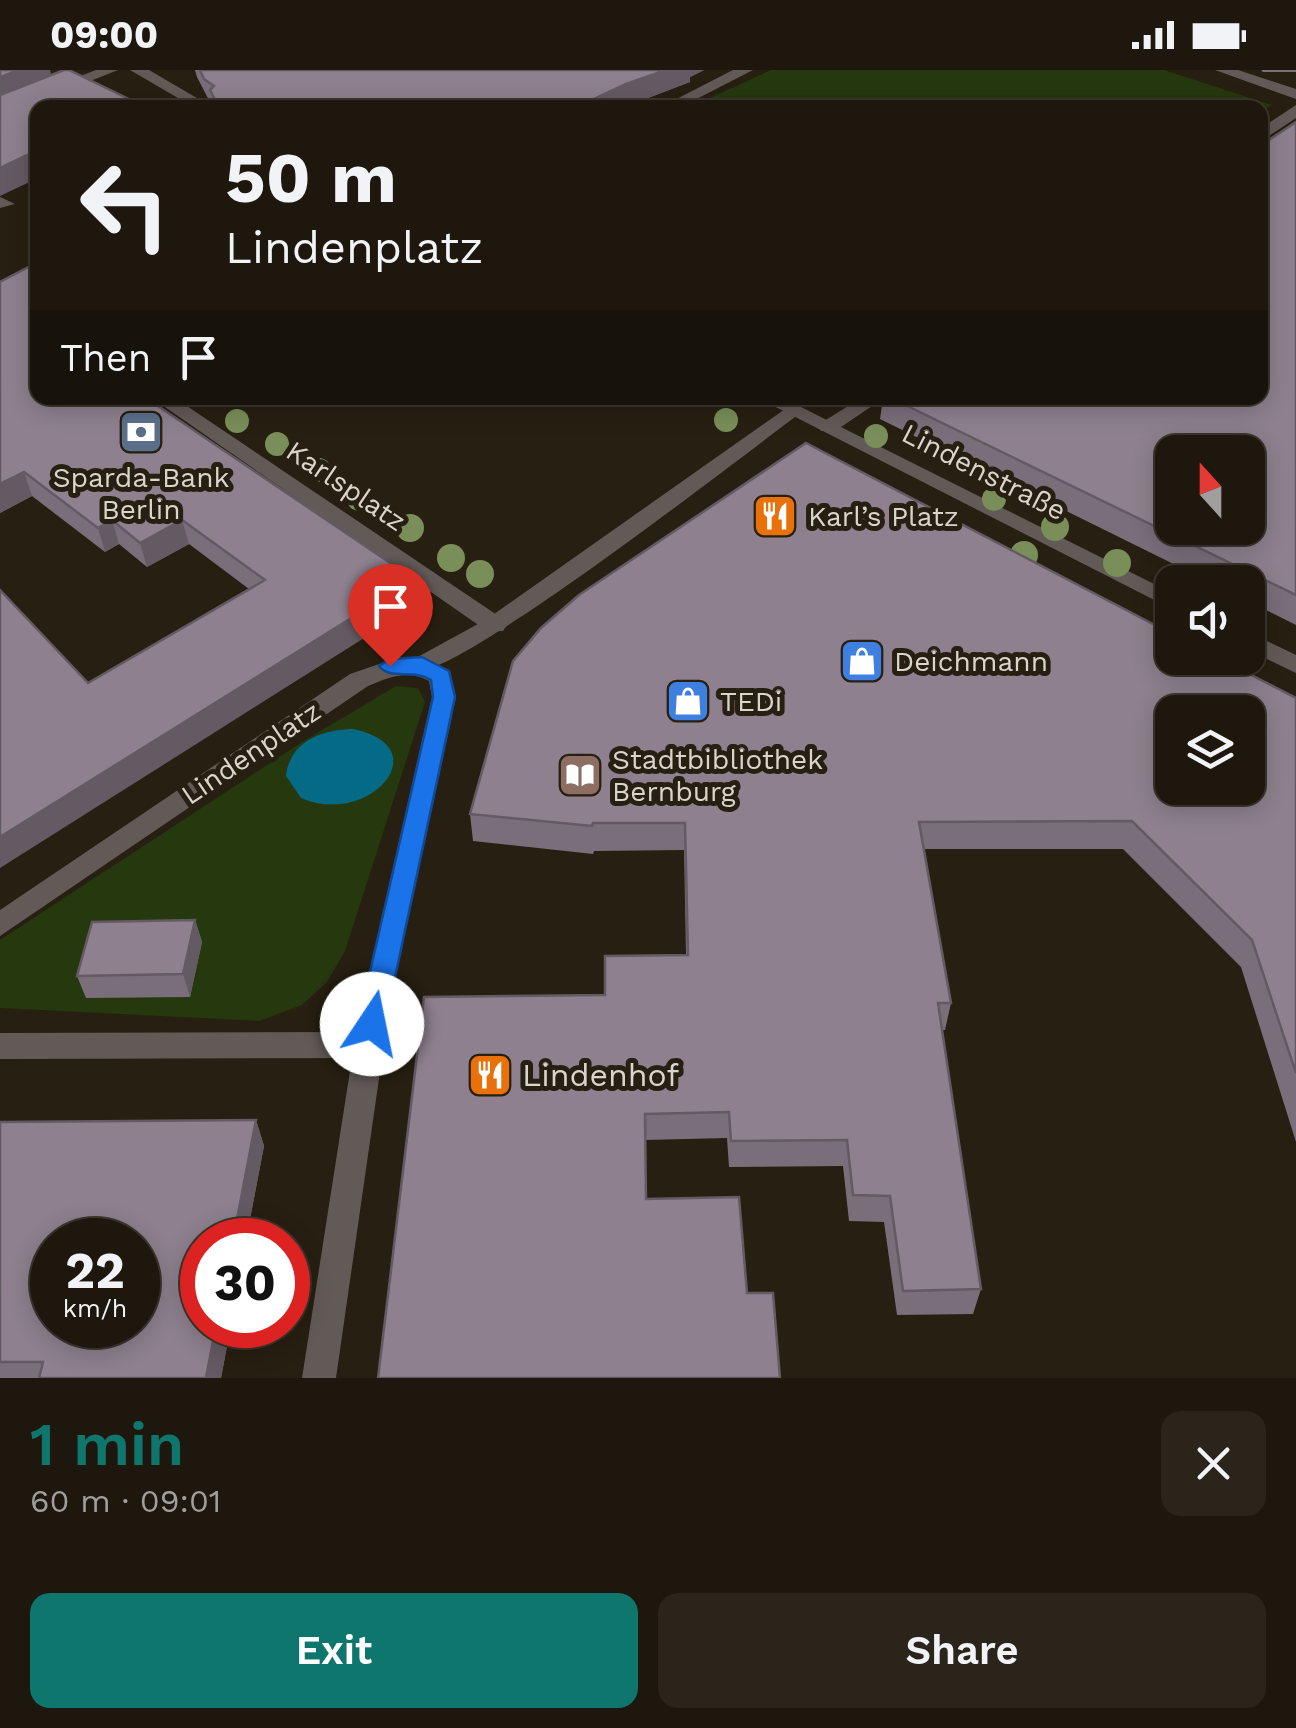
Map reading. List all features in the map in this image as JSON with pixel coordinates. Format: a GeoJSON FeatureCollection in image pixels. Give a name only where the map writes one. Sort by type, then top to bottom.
{"type":"FeatureCollection","features":[{"type":"Feature","properties":{"kind":"street"},"geometry":{"type":"LineString","coordinates":[[31,100],[110,70]]}},
{"type":"Feature","properties":{"kind":"street"},"geometry":{"type":"LineString","coordinates":[[138,70],[192,100]]}},
{"type":"Feature","properties":{"kind":"street"},"geometry":{"type":"LineString","coordinates":[[683,100],[745,70]]}},
{"type":"Feature","properties":{"kind":"street"},"geometry":{"type":"LineString","coordinates":[[1223,70],[1296,94]]}},
{"type":"Feature","properties":{"kind":"street"},"geometry":{"type":"LineString","coordinates":[[0,112],[30,101]]}},
{"type":"Feature","properties":{"kind":"street"},"geometry":{"type":"LineString","coordinates":[[1268,131],[1296,110]]}},
{"type":"Feature","properties":{"kind":"street","name":"Karlsplatz"},"geometry":{"type":"LineString","coordinates":[[172,405],[495,625]]}},
{"type":"Feature","properties":{"kind":"street","name":"Lindenstraße"},"geometry":{"type":"LineString","coordinates":[[782,405],[1155,593]]}},
{"type":"Feature","properties":{"kind":"street"},"geometry":{"type":"LineString","coordinates":[[828,427],[863,405]]}},
{"type":"Feature","properties":{"kind":"street","name":"Lindenplatz"},"geometry":{"type":"LineString","coordinates":[[0,925],[359,680],[390,666],[422,665],[495,625],[792,410]]}},
{"type":"Feature","properties":{"kind":"street"},"geometry":{"type":"LineString","coordinates":[[1265,649],[1296,665]]}},
{"type":"Feature","properties":{"kind":"street"},"geometry":{"type":"LineString","coordinates":[[319,1378],[368,1045],[444,697],[441,677],[422,665]]}},
{"type":"Feature","properties":{"kind":"street"},"geometry":{"type":"LineString","coordinates":[[0,1046],[368,1045]]}},
{"type":"Feature","properties":{"kind":"green space"},"geometry":{"type":"Polygon","coordinates":[[[771,70],[1164,70],[1257,100],[705,100],[771,70]]]}},
{"type":"Feature","properties":{"kind":"green space"},"geometry":{"type":"Polygon","coordinates":[[[396,686],[418,688],[425,702],[345,951],[327,982],[302,1005],[259,1021],[0,1008],[0,940],[302,742],[396,686]]]}},
{"type":"Feature","properties":{"kind":"water"},"geometry":{"type":"Polygon","coordinates":[[[353,729],[379,738],[391,752],[393,767],[385,781],[370,794],[350,802],[326,804],[301,798],[286,776],[294,754],[319,735],[353,729]]]}},
{"type":"Feature","properties":{"kind":"building"},"geometry":{"type":"Polygon","coordinates":[[[0,70],[19,70],[0,77],[0,70]]]}},
{"type":"Feature","properties":{"kind":"building"},"geometry":{"type":"Polygon","coordinates":[[[69,70],[131,100],[30,100],[30,154],[0,168],[0,95],[69,70]]]}},
{"type":"Feature","properties":{"kind":"building"},"geometry":{"type":"Polygon","coordinates":[[[200,70],[666,70],[592,100],[215,100],[210,90],[214,86],[200,70]]]}},
{"type":"Feature","properties":{"kind":"building"},"geometry":{"type":"Polygon","coordinates":[[[1296,122],[1296,595],[1265,580],[1265,565],[1234,565],[1193,545],[1265,545],[1265,435],[1155,435],[1155,526],[905,405],[1268,405],[1268,141],[1296,122]]]}},
{"type":"Feature","properties":{"kind":"building"},"geometry":{"type":"Polygon","coordinates":[[[30,266],[30,405],[156,405],[414,579],[0,837],[0,590],[88,683],[265,580],[182,520],[140,543],[112,520],[98,528],[24,472],[0,484],[0,282],[30,266]]]}},
{"type":"Feature","properties":{"kind":"building"},"geometry":{"type":"Polygon","coordinates":[[[806,443],[1155,625],[1155,675],[1251,675],[1296,698],[1296,1073],[1252,940],[1132,821],[919,822],[951,1003],[938,1003],[981,1289],[903,1291],[890,1196],[853,1195],[847,1140],[731,1141],[729,1112],[645,1114],[646,1199],[739,1197],[747,1293],[773,1293],[780,1378],[378,1378],[424,997],[605,995],[605,956],[688,955],[685,823],[592,826],[470,814],[513,661],[541,628],[579,595],[806,443]]]}},
{"type":"Feature","properties":{"kind":"building"},"geometry":{"type":"Polygon","coordinates":[[[195,920],[183,974],[77,976],[92,922],[195,920]]]}},
{"type":"Feature","properties":{"kind":"building"},"geometry":{"type":"Polygon","coordinates":[[[256,1120],[237,1218],[180,1218],[180,1348],[212,1348],[206,1378],[39,1378],[43,1362],[0,1362],[0,1122],[256,1120]]]}},
{"type":"Feature","properties":{"kind":"place","name":"Sparda-Bank Berlin"},"geometry":{"type":"Point","coordinates":[141,432]}},
{"type":"Feature","properties":{"kind":"place","name":"Karl’s Platz"},"geometry":{"type":"Point","coordinates":[775,516]}},
{"type":"Feature","properties":{"kind":"place","name":"Deichmann"},"geometry":{"type":"Point","coordinates":[862,661]}},
{"type":"Feature","properties":{"kind":"place","name":"TEDi"},"geometry":{"type":"Point","coordinates":[688,701]}},
{"type":"Feature","properties":{"kind":"place","name":"Stadtbibliothek Bernburg"},"geometry":{"type":"Point","coordinates":[580,775]}},
{"type":"Feature","properties":{"kind":"place","name":"Lindenhof"},"geometry":{"type":"Point","coordinates":[490,1075]}},
{"type":"Feature","properties":{"kind":"route"},"geometry":{"type":"LineString","coordinates":[[372,1024],[444,697],[441,677],[422,665],[390,666]]}}]}
